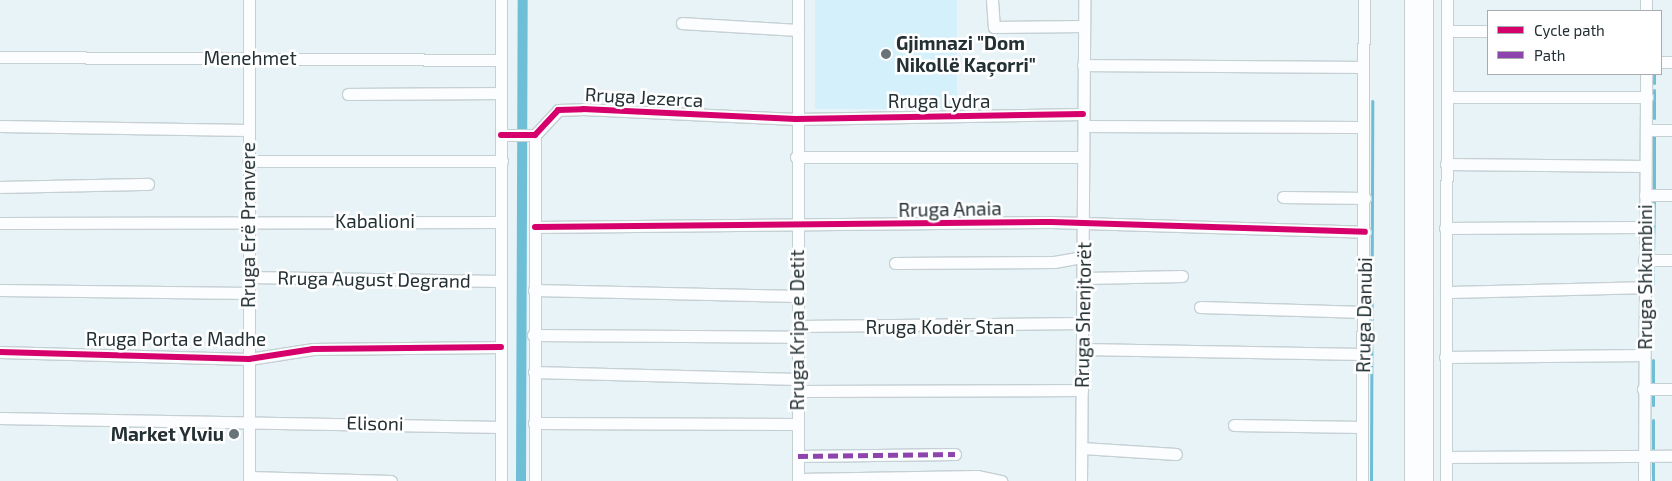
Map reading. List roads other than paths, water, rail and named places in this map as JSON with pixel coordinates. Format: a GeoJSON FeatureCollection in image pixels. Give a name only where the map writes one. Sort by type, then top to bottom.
{"type":"FeatureCollection","features":[{"type":"Feature","properties":{"kind":"main road"},"geometry":{"type":"LineString","coordinates":[[1412,0],[1412,481]]}},
{"type":"Feature","properties":{"kind":"main road"},"geometry":{"type":"LineString","coordinates":[[1426,0],[1426,481]]}},
{"type":"Feature","properties":{"kind":"street","name":"Rruga Erë Pranvere"},"geometry":{"type":"LineString","coordinates":[[248,0],[246,58],[249,220],[249,479]]}},
{"type":"Feature","properties":{"kind":"street"},"geometry":{"type":"LineString","coordinates":[[501,0],[501,481]]}},
{"type":"Feature","properties":{"kind":"street","name":"Rruga Kripa e Detit"},"geometry":{"type":"LineString","coordinates":[[798,0],[796,119],[798,480]]}},
{"type":"Feature","properties":{"kind":"street"},"geometry":{"type":"LineString","coordinates":[[992,0],[994,27],[1083,26]]}},
{"type":"Feature","properties":{"kind":"street","name":"Rruga Shenjtorët"},"geometry":{"type":"LineString","coordinates":[[1081,481],[1082,324],[1085,278],[1082,257],[1085,225],[1083,157],[1084,0]]}},
{"type":"Feature","properties":{"kind":"street","name":"Rruga Danubi"},"geometry":{"type":"LineString","coordinates":[[1362,481],[1362,354],[1365,312],[1366,198],[1362,127],[1364,0]]}},
{"type":"Feature","properties":{"kind":"street"},"geometry":{"type":"LineString","coordinates":[[1446,481],[1445,228],[1448,97],[1447,0]]}},
{"type":"Feature","properties":{"kind":"street"},"geometry":{"type":"LineString","coordinates":[[682,23],[797,30]]}},
{"type":"Feature","properties":{"kind":"street"},"geometry":{"type":"LineString","coordinates":[[1446,31],[1487,31]]}},
{"type":"Feature","properties":{"kind":"street","name":"Menehmet"},"geometry":{"type":"LineString","coordinates":[[0,57],[500,60]]}},
{"type":"Feature","properties":{"kind":"street"},"geometry":{"type":"LineString","coordinates":[[1083,65],[1362,67]]}},
{"type":"Feature","properties":{"kind":"street","name":"Rruga Shkumbini"},"geometry":{"type":"LineString","coordinates":[[1644,481],[1646,75]]}},
{"type":"Feature","properties":{"kind":"street"},"geometry":{"type":"LineString","coordinates":[[348,94],[500,93]]}},
{"type":"Feature","properties":{"kind":"street"},"geometry":{"type":"LineString","coordinates":[[1448,97],[1647,97]]}},
{"type":"Feature","properties":{"kind":"street","name":"Rruga Jezerca"},"geometry":{"type":"LineString","coordinates":[[532,135],[558,110],[796,119]]}},
{"type":"Feature","properties":{"kind":"street","name":"Rruga Lydra"},"geometry":{"type":"LineString","coordinates":[[796,119],[1083,120],[1362,127]]}},
{"type":"Feature","properties":{"kind":"street"},"geometry":{"type":"LineString","coordinates":[[0,126],[248,130]]}},
{"type":"Feature","properties":{"kind":"street"},"geometry":{"type":"LineString","coordinates":[[1647,130],[1672,130]]}},
{"type":"Feature","properties":{"kind":"street"},"geometry":{"type":"LineString","coordinates":[[501,135],[532,135],[535,227],[533,335],[535,481]]}},
{"type":"Feature","properties":{"kind":"street"},"geometry":{"type":"LineString","coordinates":[[796,157],[1083,157]]}},
{"type":"Feature","properties":{"kind":"street"},"geometry":{"type":"LineString","coordinates":[[248,161],[502,161]]}},
{"type":"Feature","properties":{"kind":"street"},"geometry":{"type":"LineString","coordinates":[[1446,164],[1645,166]]}},
{"type":"Feature","properties":{"kind":"street"},"geometry":{"type":"LineString","coordinates":[[0,188],[148,184]]}},
{"type":"Feature","properties":{"kind":"street"},"geometry":{"type":"LineString","coordinates":[[1645,195],[1672,195]]}},
{"type":"Feature","properties":{"kind":"street"},"geometry":{"type":"LineString","coordinates":[[1283,197],[1366,198]]}},
{"type":"Feature","properties":{"kind":"street","name":"Kabalioni"},"geometry":{"type":"LineString","coordinates":[[0,223],[249,220],[502,222]]}},
{"type":"Feature","properties":{"kind":"street","name":"Rruga Anaia"},"geometry":{"type":"LineString","coordinates":[[535,227],[797,226],[1051,222],[1085,225],[1365,232]]}},
{"type":"Feature","properties":{"kind":"street"},"geometry":{"type":"LineString","coordinates":[[1445,228],[1645,227]]}},
{"type":"Feature","properties":{"kind":"street"},"geometry":{"type":"LineString","coordinates":[[895,263],[1054,262],[1082,257]]}},
{"type":"Feature","properties":{"kind":"street"},"geometry":{"type":"LineString","coordinates":[[1644,260],[1672,260]]}},
{"type":"Feature","properties":{"kind":"street"},"geometry":{"type":"LineString","coordinates":[[1085,278],[1182,276]]}},
{"type":"Feature","properties":{"kind":"street","name":"Rruga August Degrand"},"geometry":{"type":"LineString","coordinates":[[248,277],[500,280]]}},
{"type":"Feature","properties":{"kind":"street"},"geometry":{"type":"LineString","coordinates":[[1446,292],[1645,287]]}},
{"type":"Feature","properties":{"kind":"street"},"geometry":{"type":"LineString","coordinates":[[0,290],[249,293]]}},
{"type":"Feature","properties":{"kind":"street"},"geometry":{"type":"LineString","coordinates":[[534,290],[797,296]]}},
{"type":"Feature","properties":{"kind":"street"},"geometry":{"type":"LineString","coordinates":[[1200,307],[1365,312]]}},
{"type":"Feature","properties":{"kind":"street","name":"Rruga Kodër Stan"},"geometry":{"type":"LineString","coordinates":[[533,335],[1082,324]]}},
{"type":"Feature","properties":{"kind":"street","name":"Rruga Porta e Madhe"},"geometry":{"type":"LineString","coordinates":[[0,352],[249,359],[323,348],[502,347]]}},
{"type":"Feature","properties":{"kind":"street"},"geometry":{"type":"LineString","coordinates":[[1082,349],[1362,354]]}},
{"type":"Feature","properties":{"kind":"street"},"geometry":{"type":"LineString","coordinates":[[1445,357],[1644,355]]}},
{"type":"Feature","properties":{"kind":"street"},"geometry":{"type":"LineString","coordinates":[[534,372],[798,385],[1082,390]]}},
{"type":"Feature","properties":{"kind":"street"},"geometry":{"type":"LineString","coordinates":[[1643,389],[1672,389]]}},
{"type":"Feature","properties":{"kind":"street","name":"Elisoni"},"geometry":{"type":"LineString","coordinates":[[0,418],[249,420],[501,426]]}},
{"type":"Feature","properties":{"kind":"street"},"geometry":{"type":"LineString","coordinates":[[534,423],[798,424]]}},
{"type":"Feature","properties":{"kind":"street"},"geometry":{"type":"LineString","coordinates":[[1234,425],[1362,427]]}},
{"type":"Feature","properties":{"kind":"street"},"geometry":{"type":"LineString","coordinates":[[1082,448],[1176,454]]}},
{"type":"Feature","properties":{"kind":"street"},"geometry":{"type":"LineString","coordinates":[[798,456],[955,454]]}},
{"type":"Feature","properties":{"kind":"street"},"geometry":{"type":"LineString","coordinates":[[1446,457],[1672,456]]}},
{"type":"Feature","properties":{"kind":"street"},"geometry":{"type":"LineString","coordinates":[[798,480],[977,476],[1001,481]]}},
{"type":"Feature","properties":{"kind":"street"},"geometry":{"type":"LineString","coordinates":[[249,479],[390,481]]}},
{"type":"Feature","properties":{"kind":"waterway"},"geometry":{"type":"LineString","coordinates":[[521,481],[523,0]]}},
{"type":"Feature","properties":{"kind":"waterway"},"geometry":{"type":"LineString","coordinates":[[1654,75],[1654,83]]}},
{"type":"Feature","properties":{"kind":"waterway"},"geometry":{"type":"LineString","coordinates":[[1654,90],[1654,118]]}},
{"type":"Feature","properties":{"kind":"waterway"},"geometry":{"type":"LineString","coordinates":[[1371,481],[1372,101]]}},
{"type":"Feature","properties":{"kind":"waterway"},"geometry":{"type":"LineString","coordinates":[[1654,134],[1654,191]]}},
{"type":"Feature","properties":{"kind":"waterway"},"geometry":{"type":"LineString","coordinates":[[1653,257],[1654,200]]}},
{"type":"Feature","properties":{"kind":"waterway"},"geometry":{"type":"LineString","coordinates":[[1653,264],[1653,283]]}},
{"type":"Feature","properties":{"kind":"waterway"},"geometry":{"type":"LineString","coordinates":[[1653,360],[1653,382]]}},
{"type":"Feature","properties":{"kind":"waterway"},"geometry":{"type":"LineString","coordinates":[[1653,392],[1653,405]]}},
{"type":"Feature","properties":{"kind":"waterway"},"geometry":{"type":"LineString","coordinates":[[1653,420],[1653,450]]}},
{"type":"Feature","properties":{"kind":"waterway"},"geometry":{"type":"LineString","coordinates":[[1653,461],[1653,481]]}},
{"type":"Feature","properties":{"kind":"place","name":"Gjimnazi \"Dom Nikollë Kaçorri\""},"geometry":{"type":"Point","coordinates":[886,54]}},
{"type":"Feature","properties":{"kind":"place","name":"Market Ylviu"},"geometry":{"type":"Point","coordinates":[234,434]}}]}
